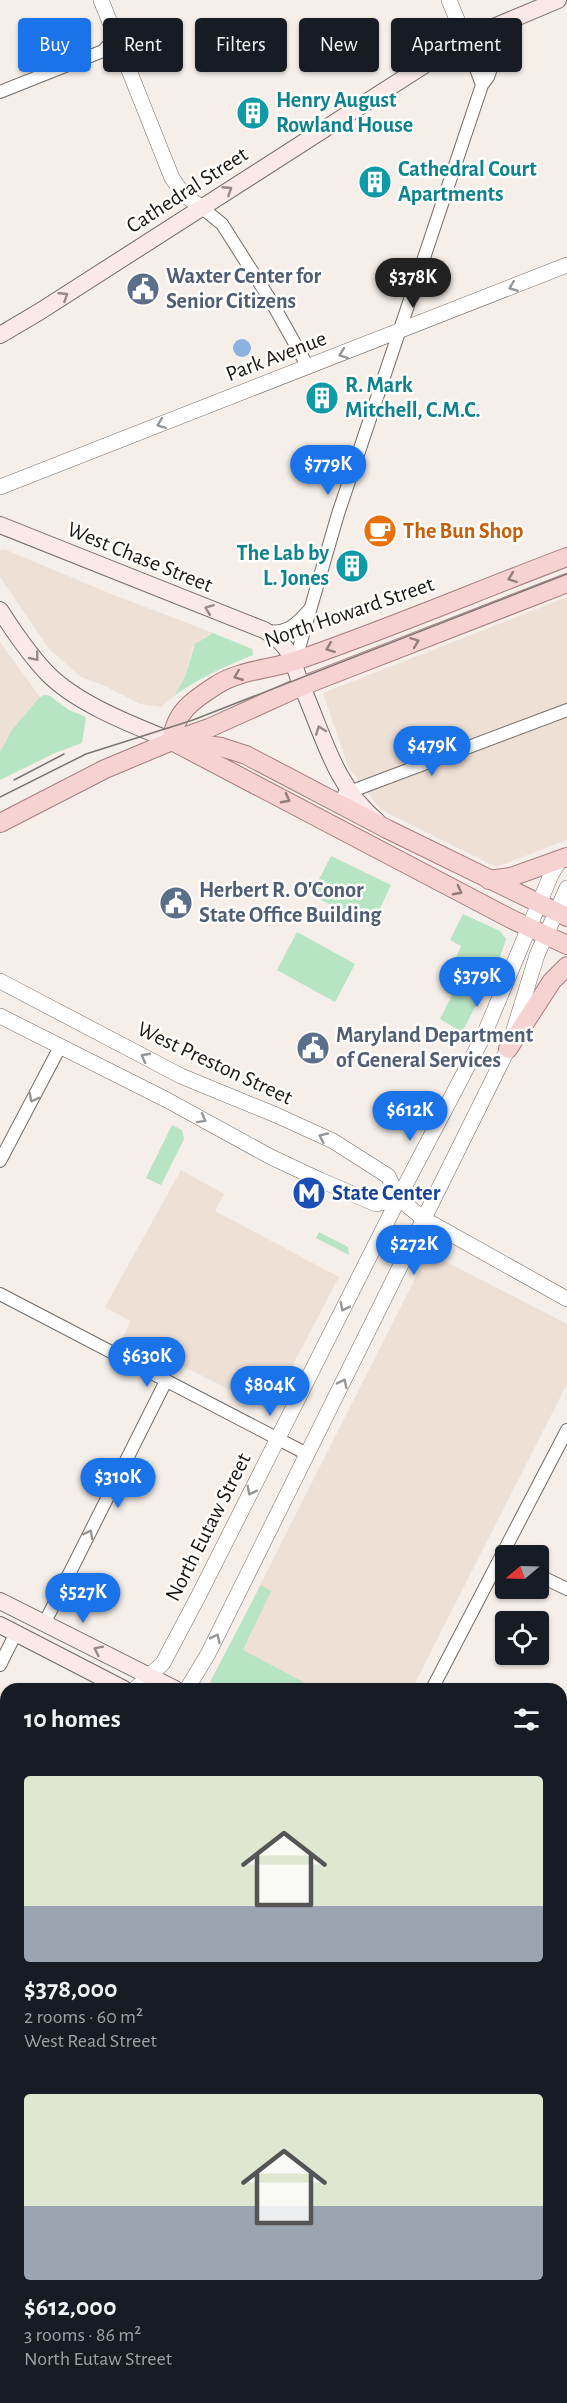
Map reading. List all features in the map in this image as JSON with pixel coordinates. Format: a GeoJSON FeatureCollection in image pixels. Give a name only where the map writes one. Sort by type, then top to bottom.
{"type":"FeatureCollection","features":[{"type":"Feature","properties":{"kind":"main road","name":"Cathedral Street"},"geometry":{"type":"LineString","coordinates":[[514,18],[558,0]]}},
{"type":"Feature","properties":{"kind":"main road","name":"Cathedral Street"},"geometry":{"type":"LineString","coordinates":[[0,335],[413,72]]}},
{"type":"Feature","properties":{"kind":"main road","name":"West Chase Street"},"geometry":{"type":"LineString","coordinates":[[0,525],[264,630],[279,640],[295,662]]}},
{"type":"Feature","properties":{"kind":"main road","name":"North Howard Street"},"geometry":{"type":"LineString","coordinates":[[172,741],[173,727],[178,717],[216,685],[241,674],[295,662],[567,557]]}},
{"type":"Feature","properties":{"kind":"main road"},"geometry":{"type":"LineString","coordinates":[[0,824],[105,769],[209,728],[302,686],[567,583]]}},
{"type":"Feature","properties":{"kind":"main road"},"geometry":{"type":"LineString","coordinates":[[0,610],[48,674],[69,690],[567,945]]}},
{"type":"Feature","properties":{"kind":"main road"},"geometry":{"type":"LineString","coordinates":[[295,662],[302,686],[332,761],[351,792],[371,816],[387,829]]}},
{"type":"Feature","properties":{"kind":"main road"},"geometry":{"type":"LineString","coordinates":[[172,741],[221,747],[246,755],[387,829],[562,914]]}},
{"type":"Feature","properties":{"kind":"main road"},"geometry":{"type":"LineString","coordinates":[[489,880],[511,877],[564,858]]}},
{"type":"Feature","properties":{"kind":"main road"},"geometry":{"type":"LineString","coordinates":[[508,1049],[552,981],[567,966]]}},
{"type":"Feature","properties":{"kind":"main road"},"geometry":{"type":"LineString","coordinates":[[0,1600],[163,1683]]}},
{"type":"Feature","properties":{"kind":"main road"},"geometry":{"type":"LineString","coordinates":[[0,1624],[112,1683]]}},
{"type":"Feature","properties":{"kind":"street"},"geometry":{"type":"LineString","coordinates":[[101,0],[108,18]]}},
{"type":"Feature","properties":{"kind":"street"},"geometry":{"type":"LineString","coordinates":[[449,0],[456,18]]}},
{"type":"Feature","properties":{"kind":"street"},"geometry":{"type":"LineString","coordinates":[[0,92],[103,51]]}},
{"type":"Feature","properties":{"kind":"street"},"geometry":{"type":"LineString","coordinates":[[130,72],[176,186],[222,224],[308,367]]}},
{"type":"Feature","properties":{"kind":"street"},"geometry":{"type":"LineString","coordinates":[[477,72],[482,85]]}},
{"type":"Feature","properties":{"kind":"street"},"geometry":{"type":"LineString","coordinates":[[295,662],[338,514],[482,85],[490,72]]}},
{"type":"Feature","properties":{"kind":"street","name":"Park Avenue"},"geometry":{"type":"LineString","coordinates":[[0,487],[567,265]]}},
{"type":"Feature","properties":{"kind":"street","name":"West Chase Street"},"geometry":{"type":"LineString","coordinates":[[264,630],[279,633],[286,631],[301,620],[312,607]]}},
{"type":"Feature","properties":{"kind":"street"},"geometry":{"type":"LineString","coordinates":[[331,799],[567,710]]}},
{"type":"Feature","properties":{"kind":"street","name":"North Eutaw Street"},"geometry":{"type":"LineString","coordinates":[[191,1683],[208,1654],[508,1049],[526,989],[538,932],[539,904],[551,875],[564,858]]}},
{"type":"Feature","properties":{"kind":"street","name":"North Eutaw Street"},"geometry":{"type":"LineString","coordinates":[[142,1683],[163,1663],[399,1199],[538,932],[562,914],[567,888]]}},
{"type":"Feature","properties":{"kind":"street","name":"West Preston Street"},"geometry":{"type":"LineString","coordinates":[[0,981],[181,1076],[333,1141],[388,1176],[399,1199],[424,1219],[567,1299]]}},
{"type":"Feature","properties":{"kind":"street"},"geometry":{"type":"LineString","coordinates":[[0,1016],[320,1180],[376,1204],[399,1199]]}},
{"type":"Feature","properties":{"kind":"street"},"geometry":{"type":"LineString","coordinates":[[0,1161],[60,1047]]}},
{"type":"Feature","properties":{"kind":"street"},"geometry":{"type":"LineString","coordinates":[[0,1294],[307,1454]]}},
{"type":"Feature","properties":{"kind":"street"},"geometry":{"type":"LineString","coordinates":[[44,1624],[166,1381]]}},
{"type":"Feature","properties":{"kind":"street"},"geometry":{"type":"LineString","coordinates":[[509,1545],[567,1430]]}},
{"type":"Feature","properties":{"kind":"street"},"geometry":{"type":"LineString","coordinates":[[435,1683],[495,1572]]}},
{"type":"Feature","properties":{"kind":"street"},"geometry":{"type":"LineString","coordinates":[[549,1580],[567,1589]]}},
{"type":"Feature","properties":{"kind":"street"},"geometry":{"type":"LineString","coordinates":[[0,1665],[16,1633]]}},
{"type":"Feature","properties":{"kind":"shaded area"},"geometry":{"type":"Polygon","coordinates":[[[4,549],[213,633],[193,647],[185,677],[174,696],[161,707],[140,704],[81,677],[49,649],[0,577],[0,550],[4,549]]]}},
{"type":"Feature","properties":{"kind":"shaded area"},"geometry":{"type":"Polygon","coordinates":[[[567,597],[567,840],[496,867],[380,809],[348,767],[323,693],[567,597]]]}},
{"type":"Feature","properties":{"kind":"shaded area"},"geometry":{"type":"Polygon","coordinates":[[[0,642],[40,697],[11,731],[0,752],[0,642]]]}},
{"type":"Feature","properties":{"kind":"shaded area","name":"State Center"},"geometry":{"type":"Polygon","coordinates":[[[181,1170],[224,1194],[215,1211],[339,1277],[269,1410],[124,1336],[130,1321],[105,1307],[181,1170]]]}},
{"type":"Feature","properties":{"kind":"shaded area","name":"State Center"},"geometry":{"type":"Polygon","coordinates":[[[435,1256],[567,1324],[567,1384],[415,1683],[211,1683],[425,1259],[435,1256]]]}},
{"type":"Feature","properties":{"kind":"green space"},"geometry":{"type":"Polygon","coordinates":[[[213,633],[252,649],[253,655],[212,673],[174,696],[185,677],[195,644],[213,633]]]}},
{"type":"Feature","properties":{"kind":"green space"},"geometry":{"type":"Polygon","coordinates":[[[50,696],[69,710],[86,717],[82,743],[55,753],[0,780],[0,752],[11,731],[40,697],[50,696]]]}},
{"type":"Feature","properties":{"kind":"green space"},"geometry":{"type":"Polygon","coordinates":[[[331,856],[391,885],[372,925],[311,895],[331,856]]]}},
{"type":"Feature","properties":{"kind":"green space"},"geometry":{"type":"Polygon","coordinates":[[[463,914],[500,931],[506,939],[497,966],[462,1032],[440,1019],[454,991],[444,984],[461,946],[450,940],[463,914]]]}},
{"type":"Feature","properties":{"kind":"green space"},"geometry":{"type":"Polygon","coordinates":[[[297,932],[355,964],[335,1002],[277,970],[297,932]]]}},
{"type":"Feature","properties":{"kind":"green space"},"geometry":{"type":"Polygon","coordinates":[[[172,1125],[182,1130],[184,1139],[161,1185],[146,1178],[172,1125]]]}},
{"type":"Feature","properties":{"kind":"green space"},"geometry":{"type":"Polygon","coordinates":[[[319,1232],[348,1247],[349,1255],[316,1238],[319,1232]]]}},
{"type":"Feature","properties":{"kind":"green space"},"geometry":{"type":"Polygon","coordinates":[[[261,1585],[271,1591],[243,1650],[305,1683],[210,1682],[261,1585]]]}},
{"type":"Feature","properties":{"kind":"water"},"geometry":{"type":"Polygon","coordinates":[[[242,339],[248,342],[251,348],[248,354],[242,357],[236,354],[233,348],[236,342],[242,339]]]}},
{"type":"Feature","properties":{"kind":"tram line"},"geometry":{"type":"LineString","coordinates":[[0,797],[86,754],[193,720],[567,574]]}},
{"type":"Feature","properties":{"kind":"tram line"},"geometry":{"type":"LineString","coordinates":[[14,780],[64,754]]}},
{"type":"Feature","properties":{"kind":"place","name":"Henry August Rowland House"},"geometry":{"type":"Point","coordinates":[253,113]}},
{"type":"Feature","properties":{"kind":"place","name":"Cathedral Court Apartments"},"geometry":{"type":"Point","coordinates":[375,182]}},
{"type":"Feature","properties":{"kind":"place","name":"Waxter Center for Senior Citizens"},"geometry":{"type":"Point","coordinates":[143,289]}},
{"type":"Feature","properties":{"kind":"place","name":"R. Mark Mitchell, C.M.C."},"geometry":{"type":"Point","coordinates":[322,398]}},
{"type":"Feature","properties":{"kind":"place","name":"The Bun Shop"},"geometry":{"type":"Point","coordinates":[380,531]}},
{"type":"Feature","properties":{"kind":"place","name":"The Lab by L. Jones"},"geometry":{"type":"Point","coordinates":[352,566]}},
{"type":"Feature","properties":{"kind":"place","name":"Herbert R. O'Conor State Office Building"},"geometry":{"type":"Point","coordinates":[176,903]}},
{"type":"Feature","properties":{"kind":"place","name":"Maryland Department of General Services"},"geometry":{"type":"Point","coordinates":[313,1048]}},
{"type":"Feature","properties":{"kind":"place","name":"State Center"},"geometry":{"type":"Point","coordinates":[309,1193]}}]}
